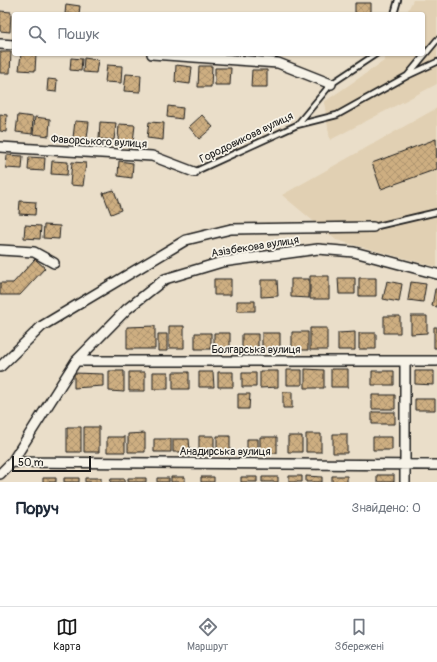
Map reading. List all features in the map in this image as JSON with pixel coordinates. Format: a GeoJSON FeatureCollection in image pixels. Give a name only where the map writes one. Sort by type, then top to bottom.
{"type":"FeatureCollection","features":[{"type":"Feature","properties":{"kind":"street"},"geometry":{"type":"LineString","coordinates":[[0,44],[12,44]]}},
{"type":"Feature","properties":{"kind":"street"},"geometry":{"type":"LineString","coordinates":[[180,56],[278,63],[331,84]]}},
{"type":"Feature","properties":{"kind":"street","name":"Фаворського вулиця"},"geometry":{"type":"LineString","coordinates":[[0,147],[152,156],[194,172]]}},
{"type":"Feature","properties":{"kind":"street"},"geometry":{"type":"LineString","coordinates":[[0,367],[42,326],[186,240],[231,229],[372,227]]}},
{"type":"Feature","properties":{"kind":"street","name":"Азізбекова вулиця"},"geometry":{"type":"LineString","coordinates":[[0,474],[12,462],[76,361],[127,309],[165,280],[222,262],[318,249],[354,252],[437,274]]}},
{"type":"Feature","properties":{"kind":"street"},"geometry":{"type":"LineString","coordinates":[[0,250],[34,252],[54,263]]}},
{"type":"Feature","properties":{"kind":"street","name":"Болгарська вулиця"},"geometry":{"type":"LineString","coordinates":[[76,361],[437,361]]}},
{"type":"Feature","properties":{"kind":"street"},"geometry":{"type":"LineString","coordinates":[[405,361],[405,482]]}},
{"type":"Feature","properties":{"kind":"street","name":"Анадирська вулиця"},"geometry":{"type":"LineString","coordinates":[[12,462],[437,465]]}},
{"type":"Feature","properties":{"kind":"lane"},"geometry":{"type":"LineString","coordinates":[[395,12],[398,0]]}},
{"type":"Feature","properties":{"kind":"lane"},"geometry":{"type":"LineString","coordinates":[[425,54],[437,40]]}},
{"type":"Feature","properties":{"kind":"lane","name":"Городовикова вулиця"},"geometry":{"type":"LineString","coordinates":[[194,172],[297,125],[331,84],[373,56]]}},
{"type":"Feature","properties":{"kind":"lane"},"geometry":{"type":"LineString","coordinates":[[407,76],[424,56]]}},
{"type":"Feature","properties":{"kind":"lane"},"geometry":{"type":"LineString","coordinates":[[297,125],[337,115],[407,76],[437,62]]}},
{"type":"Feature","properties":{"kind":"lane"},"geometry":{"type":"LineString","coordinates":[[372,227],[437,212]]}},
{"type":"Feature","properties":{"kind":"shaded area"},"geometry":{"type":"Polygon","coordinates":[[[413,0],[437,0],[437,84],[330,140],[324,102],[384,61],[386,56],[425,56],[425,12],[407,12],[413,0]]]}},
{"type":"Feature","properties":{"kind":"shaded area"},"geometry":{"type":"Polygon","coordinates":[[[437,108],[437,267],[336,240],[282,195],[437,108]]]}},
{"type":"Feature","properties":{"kind":"building"},"geometry":{"type":"Polygon","coordinates":[[[355,3],[371,3],[371,12],[355,12],[355,3]]]}},
{"type":"Feature","properties":{"kind":"building"},"geometry":{"type":"Polygon","coordinates":[[[66,4],[80,6],[79,12],[65,12],[66,4]]]}},
{"type":"Feature","properties":{"kind":"building"},"geometry":{"type":"Polygon","coordinates":[[[0,11],[11,12],[10,32],[0,31],[0,11]]]}},
{"type":"Feature","properties":{"kind":"building"},"geometry":{"type":"Polygon","coordinates":[[[0,52],[11,52],[10,73],[0,73],[0,52]]]}},
{"type":"Feature","properties":{"kind":"building"},"geometry":{"type":"Polygon","coordinates":[[[21,56],[36,56],[35,71],[19,70],[21,56]]]}},
{"type":"Feature","properties":{"kind":"building"},"geometry":{"type":"Polygon","coordinates":[[[71,58],[82,59],[81,71],[70,70],[71,58]]]}},
{"type":"Feature","properties":{"kind":"building"},"geometry":{"type":"Polygon","coordinates":[[[84,58],[98,60],[96,73],[83,72],[84,58]]]}},
{"type":"Feature","properties":{"kind":"building"},"geometry":{"type":"Polygon","coordinates":[[[107,65],[122,66],[121,83],[105,82],[107,65]]]}},
{"type":"Feature","properties":{"kind":"building"},"geometry":{"type":"Polygon","coordinates":[[[176,65],[192,67],[190,84],[175,82],[176,65]]]}},
{"type":"Feature","properties":{"kind":"building"},"geometry":{"type":"Polygon","coordinates":[[[199,66],[212,66],[211,87],[198,87],[199,66]]]}},
{"type":"Feature","properties":{"kind":"building"},"geometry":{"type":"Polygon","coordinates":[[[215,68],[231,68],[230,85],[215,85],[215,68]]]}},
{"type":"Feature","properties":{"kind":"building"},"geometry":{"type":"Polygon","coordinates":[[[252,70],[267,70],[267,87],[251,87],[252,70]]]}},
{"type":"Feature","properties":{"kind":"building"},"geometry":{"type":"Polygon","coordinates":[[[126,74],[141,75],[140,92],[124,91],[126,74]]]}},
{"type":"Feature","properties":{"kind":"building"},"geometry":{"type":"Polygon","coordinates":[[[48,79],[57,80],[56,92],[47,91],[48,79]]]}},
{"type":"Feature","properties":{"kind":"building"},"geometry":{"type":"Polygon","coordinates":[[[168,106],[183,108],[182,119],[167,117],[168,106]]]}},
{"type":"Feature","properties":{"kind":"building"},"geometry":{"type":"Polygon","coordinates":[[[0,114],[7,115],[6,132],[0,131],[0,114]]]}},
{"type":"Feature","properties":{"kind":"building"},"geometry":{"type":"Polygon","coordinates":[[[18,115],[33,117],[32,134],[16,132],[18,115]]]}},
{"type":"Feature","properties":{"kind":"building"},"geometry":{"type":"Polygon","coordinates":[[[202,115],[213,127],[199,139],[189,127],[202,115]]]}},
{"type":"Feature","properties":{"kind":"building"},"geometry":{"type":"Polygon","coordinates":[[[35,117],[50,119],[49,136],[33,134],[35,117]]]}},
{"type":"Feature","properties":{"kind":"building"},"geometry":{"type":"Polygon","coordinates":[[[75,121],[89,122],[87,139],[73,138],[75,121]]]}},
{"type":"Feature","properties":{"kind":"building"},"geometry":{"type":"Polygon","coordinates":[[[100,122],[116,123],[114,140],[99,139],[100,122]]]}},
{"type":"Feature","properties":{"kind":"building"},"geometry":{"type":"Polygon","coordinates":[[[149,122],[164,123],[163,140],[147,138],[149,122]]]}},
{"type":"Feature","properties":{"kind":"building"},"geometry":{"type":"Polygon","coordinates":[[[119,124],[135,125],[133,142],[118,140],[119,124]]]}},
{"type":"Feature","properties":{"kind":"building"},"geometry":{"type":"Polygon","coordinates":[[[436,139],[437,169],[381,189],[372,163],[436,139]]]}},
{"type":"Feature","properties":{"kind":"building"},"geometry":{"type":"Polygon","coordinates":[[[7,155],[23,156],[22,169],[6,168],[7,155]]]}},
{"type":"Feature","properties":{"kind":"building"},"geometry":{"type":"Polygon","coordinates":[[[29,157],[45,158],[44,171],[28,170],[29,157]]]}},
{"type":"Feature","properties":{"kind":"building"},"geometry":{"type":"Polygon","coordinates":[[[52,161],[68,162],[67,175],[51,174],[52,161]]]}},
{"type":"Feature","properties":{"kind":"building"},"geometry":{"type":"Polygon","coordinates":[[[119,161],[133,163],[132,178],[118,176],[119,161]]]}},
{"type":"Feature","properties":{"kind":"building"},"geometry":{"type":"Polygon","coordinates":[[[72,162],[86,163],[83,186],[70,185],[72,162]]]}},
{"type":"Feature","properties":{"kind":"building"},"geometry":{"type":"Polygon","coordinates":[[[114,190],[121,210],[111,214],[103,193],[114,190]]]}},
{"type":"Feature","properties":{"kind":"building"},"geometry":{"type":"Polygon","coordinates":[[[20,201],[36,202],[35,215],[19,214],[20,201]]]}},
{"type":"Feature","properties":{"kind":"building"},"geometry":{"type":"Polygon","coordinates":[[[25,225],[41,226],[40,239],[24,238],[25,225]]]}},
{"type":"Feature","properties":{"kind":"building"},"geometry":{"type":"Polygon","coordinates":[[[44,225],[60,226],[59,239],[43,238],[44,225]]]}},
{"type":"Feature","properties":{"kind":"building"},"geometry":{"type":"Polygon","coordinates":[[[35,259],[45,268],[20,295],[0,295],[0,283],[13,283],[35,259]]]}},
{"type":"Feature","properties":{"kind":"building"},"geometry":{"type":"Polygon","coordinates":[[[310,276],[329,276],[329,299],[310,299],[310,276]]]}},
{"type":"Feature","properties":{"kind":"building"},"geometry":{"type":"Polygon","coordinates":[[[338,278],[355,278],[355,294],[339,294],[338,278]]]}},
{"type":"Feature","properties":{"kind":"building"},"geometry":{"type":"Polygon","coordinates":[[[359,278],[376,278],[376,296],[359,296],[359,278]]]}},
{"type":"Feature","properties":{"kind":"building"},"geometry":{"type":"Polygon","coordinates":[[[214,279],[231,279],[231,295],[214,295],[214,279]]]}},
{"type":"Feature","properties":{"kind":"building"},"geometry":{"type":"Polygon","coordinates":[[[291,279],[309,279],[309,298],[291,297],[291,279]]]}},
{"type":"Feature","properties":{"kind":"building"},"geometry":{"type":"Polygon","coordinates":[[[261,280],[277,280],[278,296],[261,297],[261,280]]]}},
{"type":"Feature","properties":{"kind":"building"},"geometry":{"type":"Polygon","coordinates":[[[387,281],[402,284],[399,302],[383,299],[387,281]]]}},
{"type":"Feature","properties":{"kind":"building"},"geometry":{"type":"Polygon","coordinates":[[[411,282],[426,284],[423,302],[408,300],[411,282]]]}},
{"type":"Feature","properties":{"kind":"building"},"geometry":{"type":"Polygon","coordinates":[[[435,289],[437,289],[437,307],[432,306],[435,289]]]}},
{"type":"Feature","properties":{"kind":"building"},"geometry":{"type":"Polygon","coordinates":[[[237,301],[255,301],[255,311],[237,311],[237,301]]]}},
{"type":"Feature","properties":{"kind":"building"},"geometry":{"type":"Polygon","coordinates":[[[384,316],[400,316],[400,333],[384,333],[384,316]]]}},
{"type":"Feature","properties":{"kind":"building"},"geometry":{"type":"Polygon","coordinates":[[[411,316],[427,316],[427,333],[411,334],[411,316]]]}},
{"type":"Feature","properties":{"kind":"building"},"geometry":{"type":"Polygon","coordinates":[[[155,326],[155,349],[127,349],[127,327],[155,326]]]}},
{"type":"Feature","properties":{"kind":"building"},"geometry":{"type":"Polygon","coordinates":[[[169,326],[184,326],[184,348],[169,348],[169,326]]]}},
{"type":"Feature","properties":{"kind":"building"},"geometry":{"type":"Polygon","coordinates":[[[434,327],[437,327],[437,348],[434,348],[434,327]]]}},
{"type":"Feature","properties":{"kind":"building"},"geometry":{"type":"Polygon","coordinates":[[[310,328],[327,328],[327,350],[310,350],[310,328]]]}},
{"type":"Feature","properties":{"kind":"building"},"geometry":{"type":"Polygon","coordinates":[[[292,332],[308,332],[308,350],[292,350],[292,332]]]}},
{"type":"Feature","properties":{"kind":"building"},"geometry":{"type":"Polygon","coordinates":[[[355,332],[355,350],[338,350],[338,333],[355,332]]]}},
{"type":"Feature","properties":{"kind":"building"},"geometry":{"type":"Polygon","coordinates":[[[195,333],[211,333],[211,349],[195,349],[195,333]]]}},
{"type":"Feature","properties":{"kind":"building"},"geometry":{"type":"Polygon","coordinates":[[[214,333],[230,333],[230,349],[214,349],[214,333]]]}},
{"type":"Feature","properties":{"kind":"building"},"geometry":{"type":"Polygon","coordinates":[[[262,333],[280,333],[280,349],[262,349],[262,333]]]}},
{"type":"Feature","properties":{"kind":"building"},"geometry":{"type":"Polygon","coordinates":[[[359,333],[376,333],[376,349],[359,349],[359,333]]]}},
{"type":"Feature","properties":{"kind":"building"},"geometry":{"type":"Polygon","coordinates":[[[158,334],[167,334],[167,351],[158,351],[158,334]]]}},
{"type":"Feature","properties":{"kind":"building"},"geometry":{"type":"Polygon","coordinates":[[[242,334],[258,334],[258,349],[242,349],[242,334]]]}},
{"type":"Feature","properties":{"kind":"building"},"geometry":{"type":"Polygon","coordinates":[[[305,369],[324,370],[324,388],[305,388],[305,369]]]}},
{"type":"Feature","properties":{"kind":"building"},"geometry":{"type":"Polygon","coordinates":[[[331,369],[348,369],[348,387],[331,387],[331,369]]]}},
{"type":"Feature","properties":{"kind":"building"},"geometry":{"type":"Polygon","coordinates":[[[287,370],[302,370],[302,385],[287,385],[287,370]]]}},
{"type":"Feature","properties":{"kind":"building"},"geometry":{"type":"Polygon","coordinates":[[[109,371],[124,371],[124,392],[109,391],[109,371]]]}},
{"type":"Feature","properties":{"kind":"building"},"geometry":{"type":"Polygon","coordinates":[[[260,371],[278,371],[278,387],[260,388],[260,371]]]}},
{"type":"Feature","properties":{"kind":"building"},"geometry":{"type":"Polygon","coordinates":[[[372,371],[394,371],[394,385],[372,385],[372,371]]]}},
{"type":"Feature","properties":{"kind":"building"},"geometry":{"type":"Polygon","coordinates":[[[415,371],[434,371],[434,385],[415,384],[415,371]]]}},
{"type":"Feature","properties":{"kind":"building"},"geometry":{"type":"Polygon","coordinates":[[[129,372],[145,372],[145,391],[129,391],[129,372]]]}},
{"type":"Feature","properties":{"kind":"building"},"geometry":{"type":"Polygon","coordinates":[[[153,372],[168,372],[168,389],[153,389],[153,372]]]}},
{"type":"Feature","properties":{"kind":"building"},"geometry":{"type":"Polygon","coordinates":[[[173,372],[189,372],[189,389],[173,389],[173,372]]]}},
{"type":"Feature","properties":{"kind":"building"},"geometry":{"type":"Polygon","coordinates":[[[199,372],[213,372],[214,387],[199,387],[199,372]]]}},
{"type":"Feature","properties":{"kind":"building"},"geometry":{"type":"Polygon","coordinates":[[[218,372],[233,372],[233,387],[218,387],[218,372]]]}},
{"type":"Feature","properties":{"kind":"building"},"geometry":{"type":"Polygon","coordinates":[[[74,373],[103,374],[103,386],[74,388],[74,373]]]}},
{"type":"Feature","properties":{"kind":"building"},"geometry":{"type":"Polygon","coordinates":[[[242,373],[256,373],[256,387],[242,387],[242,373]]]}},
{"type":"Feature","properties":{"kind":"building"},"geometry":{"type":"Polygon","coordinates":[[[283,392],[292,392],[292,408],[283,408],[283,392]]]}},
{"type":"Feature","properties":{"kind":"building"},"geometry":{"type":"Polygon","coordinates":[[[238,394],[250,394],[249,409],[238,409],[238,394]]]}},
{"type":"Feature","properties":{"kind":"building"},"geometry":{"type":"Polygon","coordinates":[[[372,395],[395,395],[395,409],[372,409],[372,395]]]}},
{"type":"Feature","properties":{"kind":"building"},"geometry":{"type":"Polygon","coordinates":[[[415,399],[435,399],[435,410],[415,410],[415,399]]]}},
{"type":"Feature","properties":{"kind":"building"},"geometry":{"type":"Polygon","coordinates":[[[372,412],[395,412],[395,424],[372,424],[372,412]]]}},
{"type":"Feature","properties":{"kind":"building"},"geometry":{"type":"Polygon","coordinates":[[[67,427],[81,427],[81,452],[67,452],[67,427]]]}},
{"type":"Feature","properties":{"kind":"building"},"geometry":{"type":"Polygon","coordinates":[[[84,427],[99,427],[99,452],[84,452],[84,427]]]}},
{"type":"Feature","properties":{"kind":"building"},"geometry":{"type":"Polygon","coordinates":[[[145,433],[145,452],[128,452],[128,434],[145,433]]]}},
{"type":"Feature","properties":{"kind":"building"},"geometry":{"type":"Polygon","coordinates":[[[306,434],[321,434],[321,452],[306,452],[306,434]]]}},
{"type":"Feature","properties":{"kind":"building"},"geometry":{"type":"Polygon","coordinates":[[[333,434],[347,434],[347,453],[333,453],[333,434]]]}},
{"type":"Feature","properties":{"kind":"building"},"geometry":{"type":"Polygon","coordinates":[[[199,436],[214,436],[214,452],[199,452],[199,436]]]}},
{"type":"Feature","properties":{"kind":"building"},"geometry":{"type":"Polygon","coordinates":[[[217,436],[230,436],[230,453],[217,453],[217,436]]]}},
{"type":"Feature","properties":{"kind":"building"},"geometry":{"type":"Polygon","coordinates":[[[288,436],[302,436],[302,452],[288,452],[288,436]]]}},
{"type":"Feature","properties":{"kind":"building"},"geometry":{"type":"Polygon","coordinates":[[[107,437],[125,437],[125,452],[107,452],[107,437]]]}},
{"type":"Feature","properties":{"kind":"building"},"geometry":{"type":"Polygon","coordinates":[[[260,437],[277,437],[277,453],[260,453],[260,437]]]}},
{"type":"Feature","properties":{"kind":"building"},"geometry":{"type":"Polygon","coordinates":[[[373,437],[392,437],[392,450],[373,450],[373,437]]]}},
{"type":"Feature","properties":{"kind":"building"},"geometry":{"type":"Polygon","coordinates":[[[154,439],[171,439],[171,452],[154,452],[154,439]]]}},
{"type":"Feature","properties":{"kind":"building"},"geometry":{"type":"Polygon","coordinates":[[[173,439],[189,439],[190,452],[173,452],[173,439]]]}},
{"type":"Feature","properties":{"kind":"building"},"geometry":{"type":"Polygon","coordinates":[[[247,439],[258,439],[258,453],[247,453],[247,439]]]}},
{"type":"Feature","properties":{"kind":"building"},"geometry":{"type":"Polygon","coordinates":[[[377,475],[394,475],[394,482],[377,482],[377,475]]]}},
{"type":"Feature","properties":{"kind":"building"},"geometry":{"type":"Polygon","coordinates":[[[289,476],[302,476],[302,482],[289,482],[289,476]]]}},
{"type":"Feature","properties":{"kind":"building"},"geometry":{"type":"Polygon","coordinates":[[[306,476],[322,477],[322,482],[306,482],[306,476]]]}},
{"type":"Feature","properties":{"kind":"building"},"geometry":{"type":"Polygon","coordinates":[[[332,476],[347,476],[347,482],[332,482],[332,476]]]}},
{"type":"Feature","properties":{"kind":"building"},"geometry":{"type":"Polygon","coordinates":[[[171,477],[185,477],[185,482],[171,482],[171,477]]]}},
{"type":"Feature","properties":{"kind":"building"},"geometry":{"type":"Polygon","coordinates":[[[201,477],[214,477],[214,482],[201,482],[201,477]]]}},
{"type":"Feature","properties":{"kind":"building"},"geometry":{"type":"Polygon","coordinates":[[[241,477],[257,477],[257,482],[241,482],[241,477]]]}},
{"type":"Feature","properties":{"kind":"building"},"geometry":{"type":"Polygon","coordinates":[[[262,477],[278,477],[278,482],[262,482],[262,477]]]}},
{"type":"Feature","properties":{"kind":"building"},"geometry":{"type":"Polygon","coordinates":[[[43,478],[56,478],[56,482],[43,482],[43,478]]]}},
{"type":"Feature","properties":{"kind":"building"},"geometry":{"type":"Polygon","coordinates":[[[64,478],[79,478],[79,482],[64,482],[64,478]]]}},
{"type":"Feature","properties":{"kind":"building"},"geometry":{"type":"Polygon","coordinates":[[[85,478],[101,478],[101,482],[85,482],[85,478]]]}},
{"type":"Feature","properties":{"kind":"building"},"geometry":{"type":"Polygon","coordinates":[[[128,478],[146,478],[146,482],[128,482],[128,478]]]}},
{"type":"Feature","properties":{"kind":"building"},"geometry":{"type":"Polygon","coordinates":[[[157,478],[169,478],[169,482],[157,482],[157,478]]]}},
{"type":"Feature","properties":{"kind":"building"},"geometry":{"type":"Polygon","coordinates":[[[111,479],[125,479],[125,482],[110,482],[111,479]]]}}]}
